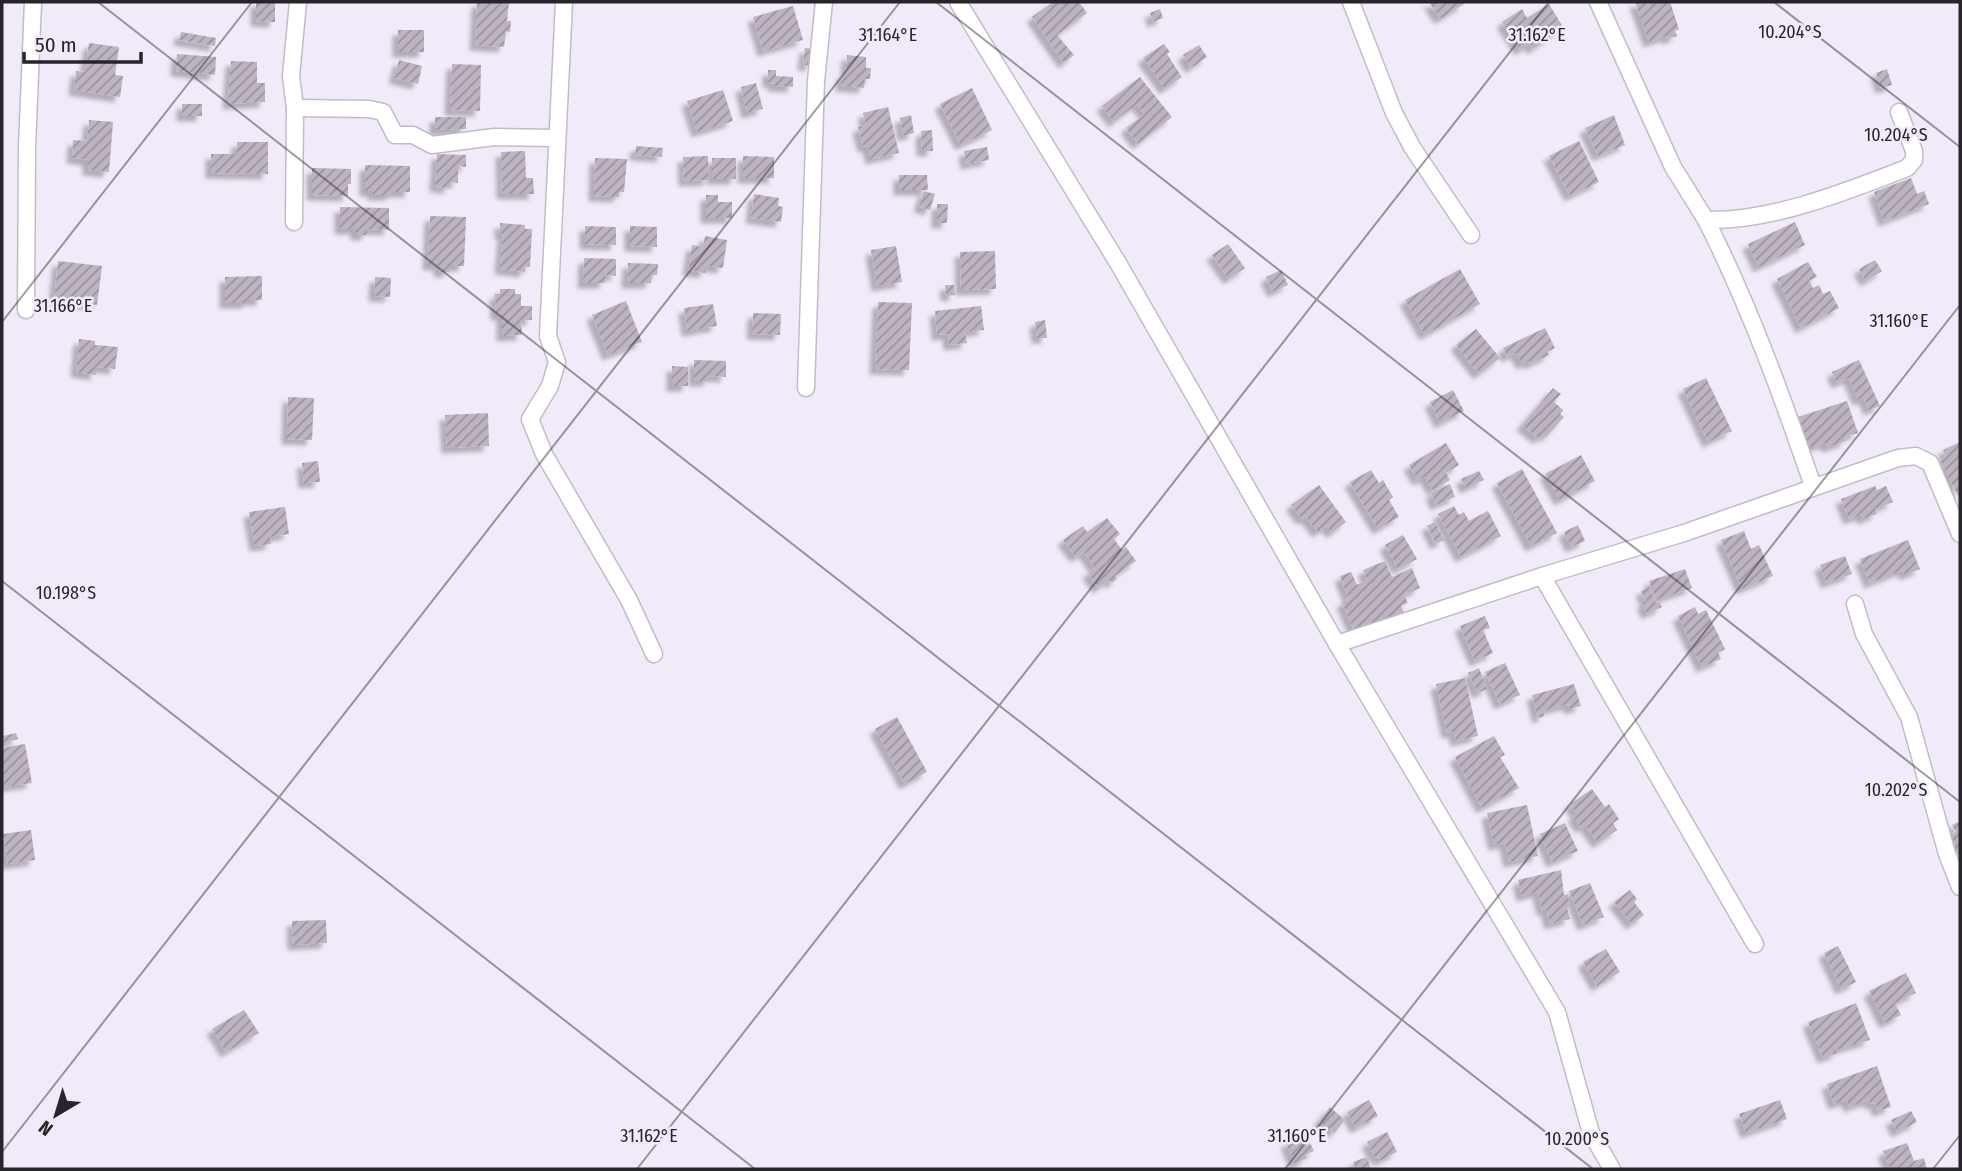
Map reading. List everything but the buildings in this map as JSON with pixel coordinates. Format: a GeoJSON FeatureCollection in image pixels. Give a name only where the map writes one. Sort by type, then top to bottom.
{"type":"FeatureCollection","features":[{"type":"Feature","properties":{"kind":"street"},"geometry":{"type":"LineString","coordinates":[[26,310],[27,147],[33,2]]}},
{"type":"Feature","properties":{"kind":"street"},"geometry":{"type":"LineString","coordinates":[[294,222],[295,108],[291,76],[298,2]]}},
{"type":"Feature","properties":{"kind":"street"},"geometry":{"type":"LineString","coordinates":[[564,2],[548,336],[557,362],[550,386],[530,419],[544,454],[629,600],[654,654]]}},
{"type":"Feature","properties":{"kind":"street"},"geometry":{"type":"LineString","coordinates":[[806,388],[816,81],[824,2]]}},
{"type":"Feature","properties":{"kind":"street"},"geometry":{"type":"LineString","coordinates":[[958,2],[1118,263],[1337,644],[1557,1012],[1591,1133],[1612,1169]]}},
{"type":"Feature","properties":{"kind":"street"},"geometry":{"type":"LineString","coordinates":[[1351,2],[1394,113],[1412,147],[1471,235]]}},
{"type":"Feature","properties":{"kind":"street"},"geometry":{"type":"LineString","coordinates":[[1598,2],[1673,167],[1706,220],[1746,306],[1786,406],[1813,486]]}},
{"type":"Feature","properties":{"kind":"street"},"geometry":{"type":"LineString","coordinates":[[295,108],[369,109],[383,112],[395,135],[413,135],[432,145],[494,138],[556,138]]}},
{"type":"Feature","properties":{"kind":"street"},"geometry":{"type":"LineString","coordinates":[[1706,220],[1781,210],[1844,192],[1907,168],[1914,160],[1914,151],[1899,112]]}},
{"type":"Feature","properties":{"kind":"street"},"geometry":{"type":"LineString","coordinates":[[1337,644],[1542,576],[1684,533],[1898,458],[1916,456],[1930,463],[1960,534]]}},
{"type":"Feature","properties":{"kind":"street"},"geometry":{"type":"LineString","coordinates":[[1542,576],[1755,944]]}},
{"type":"Feature","properties":{"kind":"street"},"geometry":{"type":"LineString","coordinates":[[1854,604],[1864,634],[1909,717],[1947,854],[1960,887]]}}]}
